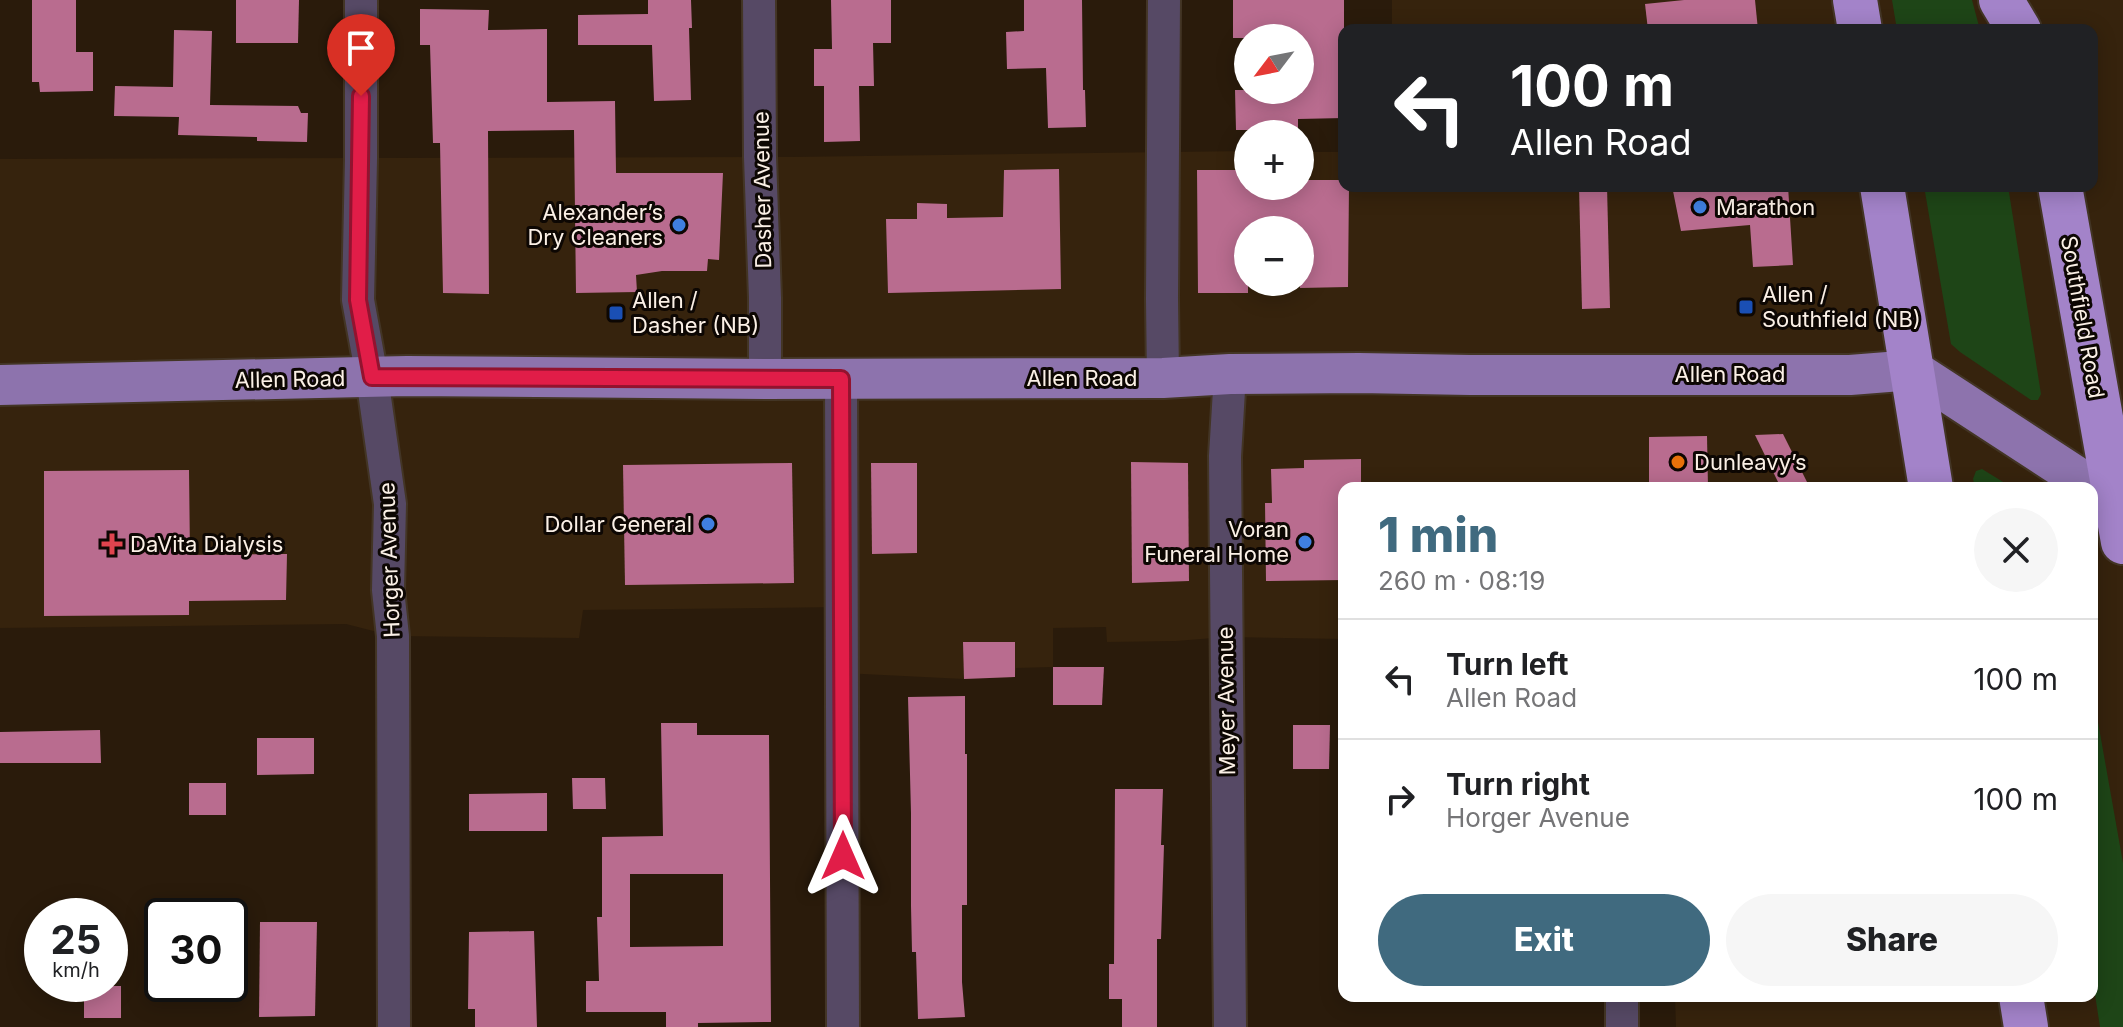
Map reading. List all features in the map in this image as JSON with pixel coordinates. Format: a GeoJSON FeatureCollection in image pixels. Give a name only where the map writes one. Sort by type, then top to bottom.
{"type":"FeatureCollection","features":[{"type":"Feature","properties":{"kind":"highway"},"geometry":{"type":"LineString","coordinates":[[1855,0],[1859,24]]}},
{"type":"Feature","properties":{"kind":"highway"},"geometry":{"type":"LineString","coordinates":[[2001,0],[2015,24]]}},
{"type":"Feature","properties":{"kind":"highway"},"geometry":{"type":"LineString","coordinates":[[2027,0],[2032,24]]}},
{"type":"Feature","properties":{"kind":"highway"},"geometry":{"type":"LineString","coordinates":[[1883,192],[1930,482]]}},
{"type":"Feature","properties":{"kind":"highway","name":"Southfield Road"},"geometry":{"type":"LineString","coordinates":[[2061,192],[2121,517]]}},
{"type":"Feature","properties":{"kind":"highway"},"geometry":{"type":"LineString","coordinates":[[2022,1002],[2026,1027]]}},
{"type":"Feature","properties":{"kind":"main road","name":"Allen Road"},"geometry":{"type":"LineString","coordinates":[[0,385],[372,377],[841,379],[1163,378],[1230,374],[1850,375],[1913,370]]}},
{"type":"Feature","properties":{"kind":"main road"},"geometry":{"type":"LineString","coordinates":[[1913,370],[2071,482]]}},
{"type":"Feature","properties":{"kind":"main road"},"geometry":{"type":"LineString","coordinates":[[2098,501],[2121,517]]}},
{"type":"Feature","properties":{"kind":"street","name":"Horger Avenue"},"geometry":{"type":"LineString","coordinates":[[361,0],[358,300],[391,511],[388,590],[393,636],[394,1027]]}},
{"type":"Feature","properties":{"kind":"street","name":"Dasher Avenue"},"geometry":{"type":"LineString","coordinates":[[759,0],[765,379]]}},
{"type":"Feature","properties":{"kind":"street"},"geometry":{"type":"LineString","coordinates":[[1163,378],[1164,0]]}},
{"type":"Feature","properties":{"kind":"street","name":"Meyer Avenue"},"geometry":{"type":"LineString","coordinates":[[1230,374],[1225,456],[1230,1027]]}},
{"type":"Feature","properties":{"kind":"street"},"geometry":{"type":"LineString","coordinates":[[841,379],[843,1027]]}},
{"type":"Feature","properties":{"kind":"street"},"geometry":{"type":"LineString","coordinates":[[1622,1002],[1622,1027]]}},
{"type":"Feature","properties":{"kind":"shaded area"},"geometry":{"type":"Polygon","coordinates":[[[1392,0],[2123,0],[2123,1027],[1676,1027],[1675,1002],[2098,1002],[2098,482],[1338,482],[1338,639],[1226,637],[1107,642],[1106,627],[1053,628],[1053,667],[1016,668],[1015,677],[964,679],[843,673],[842,607],[583,610],[579,638],[393,636],[346,624],[0,628],[0,159],[791,157],[1234,151],[1234,200],[1314,200],[1314,152],[1338,152],[1338,192],[2098,192],[2098,24],[1392,24],[1392,0]]]}},
{"type":"Feature","properties":{"kind":"green space"},"geometry":{"type":"Polygon","coordinates":[[[1892,0],[1972,0],[1978,24],[1896,24],[1892,0]]]}},
{"type":"Feature","properties":{"kind":"green space"},"geometry":{"type":"Polygon","coordinates":[[[1925,192],[2009,192],[2041,394],[2038,400],[2031,400],[1951,344],[1925,192]]]}},
{"type":"Feature","properties":{"kind":"green space"},"geometry":{"type":"Polygon","coordinates":[[[1982,469],[2003,482],[1974,482],[1976,471],[1982,469]]]}},
{"type":"Feature","properties":{"kind":"green space"},"geometry":{"type":"Polygon","coordinates":[[[2098,722],[2123,863],[2123,1027],[2100,1027],[2096,1002],[2098,722]]]}},
{"type":"Feature","properties":{"kind":"building"},"geometry":{"type":"Polygon","coordinates":[[[32,0],[76,0],[76,52],[93,52],[93,91],[40,92],[39,82],[32,82],[32,0]]]}},
{"type":"Feature","properties":{"kind":"building"},"geometry":{"type":"Polygon","coordinates":[[[236,0],[299,0],[298,43],[236,43],[236,0]]]}},
{"type":"Feature","properties":{"kind":"building"},"geometry":{"type":"Polygon","coordinates":[[[648,0],[691,0],[691,100],[654,101],[652,45],[578,45],[578,15],[648,14],[648,0]]]}},
{"type":"Feature","properties":{"kind":"building"},"geometry":{"type":"Polygon","coordinates":[[[831,0],[891,0],[891,43],[873,43],[874,86],[859,86],[860,141],[824,142],[824,86],[814,86],[814,49],[832,49],[831,0]]]}},
{"type":"Feature","properties":{"kind":"building"},"geometry":{"type":"Polygon","coordinates":[[[1024,0],[1082,0],[1086,127],[1048,128],[1046,68],[1007,69],[1006,32],[1024,31],[1024,0]]]}},
{"type":"Feature","properties":{"kind":"building"},"geometry":{"type":"Polygon","coordinates":[[[1233,0],[1344,0],[1344,24],[1338,24],[1338,118],[1236,120],[1235,104],[1314,104],[1314,24],[1234,24],[1234,38],[1233,0]]]}},
{"type":"Feature","properties":{"kind":"building"},"geometry":{"type":"Polygon","coordinates":[[[1684,0],[1755,0],[1757,24],[1647,24],[1645,4],[1684,0]]]}},
{"type":"Feature","properties":{"kind":"building"},"geometry":{"type":"Polygon","coordinates":[[[420,9],[489,10],[488,30],[547,29],[547,102],[615,101],[616,173],[723,173],[719,260],[708,259],[707,271],[662,271],[636,275],[637,292],[576,293],[574,130],[488,131],[489,294],[443,293],[440,143],[433,143],[430,45],[420,45],[420,9]]]}},
{"type":"Feature","properties":{"kind":"building"},"geometry":{"type":"Polygon","coordinates":[[[174,30],[212,31],[210,105],[298,106],[301,113],[308,113],[307,142],[178,135],[179,117],[114,116],[115,86],[173,87],[174,30]]]}},
{"type":"Feature","properties":{"kind":"building"},"geometry":{"type":"Polygon","coordinates":[[[1059,169],[1061,289],[888,293],[886,219],[917,219],[917,203],[947,204],[947,218],[1003,217],[1004,170],[1059,169]]]}},
{"type":"Feature","properties":{"kind":"building"},"geometry":{"type":"Polygon","coordinates":[[[1197,170],[1234,170],[1234,200],[1314,200],[1314,180],[1338,180],[1338,192],[1349,192],[1348,287],[1314,288],[1314,216],[1234,216],[1234,293],[1198,293],[1197,170]]]}},
{"type":"Feature","properties":{"kind":"building"},"geometry":{"type":"Polygon","coordinates":[[[1579,192],[1607,192],[1610,308],[1582,309],[1579,192]]]}},
{"type":"Feature","properties":{"kind":"building"},"geometry":{"type":"Polygon","coordinates":[[[1673,192],[1788,192],[1793,265],[1753,267],[1750,225],[1681,231],[1673,192]]]}},
{"type":"Feature","properties":{"kind":"building"},"geometry":{"type":"Polygon","coordinates":[[[1783,434],[1807,482],[1778,482],[1755,435],[1783,434]]]}},
{"type":"Feature","properties":{"kind":"building","name":"Dunleavy’s"},"geometry":{"type":"Polygon","coordinates":[[[1707,436],[1708,482],[1649,482],[1649,437],[1707,436]]]}},
{"type":"Feature","properties":{"kind":"building","name":"Voran Funeral Home"},"geometry":{"type":"Polygon","coordinates":[[[1361,459],[1361,482],[1338,482],[1338,580],[1266,581],[1265,503],[1272,503],[1271,469],[1304,468],[1304,460],[1361,459]]]}},
{"type":"Feature","properties":{"kind":"building"},"geometry":{"type":"Polygon","coordinates":[[[1131,462],[1188,463],[1189,581],[1132,583],[1131,462]]]}},
{"type":"Feature","properties":{"kind":"building","name":"Dollar General"},"geometry":{"type":"Polygon","coordinates":[[[792,463],[794,583],[625,585],[623,465],[792,463]]]}},
{"type":"Feature","properties":{"kind":"building"},"geometry":{"type":"Polygon","coordinates":[[[871,463],[917,463],[917,553],[872,554],[871,463]]]}},
{"type":"Feature","properties":{"kind":"building"},"geometry":{"type":"Polygon","coordinates":[[[189,470],[190,555],[287,554],[286,600],[189,601],[189,615],[44,616],[44,471],[189,470]]]}},
{"type":"Feature","properties":{"kind":"building"},"geometry":{"type":"Polygon","coordinates":[[[963,642],[1015,642],[1015,677],[964,679],[963,642]]]}},
{"type":"Feature","properties":{"kind":"building"},"geometry":{"type":"Polygon","coordinates":[[[1053,667],[1104,667],[1102,705],[1053,705],[1053,667]]]}},
{"type":"Feature","properties":{"kind":"building"},"geometry":{"type":"Polygon","coordinates":[[[965,696],[967,905],[962,905],[962,982],[965,1017],[918,1019],[916,952],[912,952],[908,697],[965,696]]]}},
{"type":"Feature","properties":{"kind":"building"},"geometry":{"type":"Polygon","coordinates":[[[661,723],[697,723],[697,735],[769,735],[771,1022],[698,1023],[698,1027],[666,1027],[666,1012],[586,1012],[586,981],[599,981],[597,917],[602,917],[602,837],[663,836],[661,723]],[[630,874],[630,947],[723,946],[723,874],[630,874]]]}},
{"type":"Feature","properties":{"kind":"building"},"geometry":{"type":"Polygon","coordinates":[[[1293,725],[1330,725],[1329,769],[1293,769],[1293,725]]]}},
{"type":"Feature","properties":{"kind":"building"},"geometry":{"type":"Polygon","coordinates":[[[100,730],[101,763],[0,763],[0,732],[100,730]]]}},
{"type":"Feature","properties":{"kind":"building"},"geometry":{"type":"Polygon","coordinates":[[[257,738],[314,738],[314,774],[257,775],[257,738]]]}},
{"type":"Feature","properties":{"kind":"building"},"geometry":{"type":"Polygon","coordinates":[[[572,778],[605,778],[606,809],[573,809],[572,778]]]}},
{"type":"Feature","properties":{"kind":"building"},"geometry":{"type":"Polygon","coordinates":[[[189,783],[226,783],[226,815],[189,815],[189,783]]]}},
{"type":"Feature","properties":{"kind":"building"},"geometry":{"type":"Polygon","coordinates":[[[1115,789],[1163,789],[1161,845],[1164,845],[1161,939],[1157,939],[1157,1027],[1122,1027],[1122,999],[1109,999],[1109,964],[1114,964],[1115,789]]]}},
{"type":"Feature","properties":{"kind":"building"},"geometry":{"type":"Polygon","coordinates":[[[547,793],[547,831],[469,831],[469,794],[547,793]]]}},
{"type":"Feature","properties":{"kind":"building"},"geometry":{"type":"Polygon","coordinates":[[[260,922],[317,922],[315,1016],[259,1017],[260,922]]]}},
{"type":"Feature","properties":{"kind":"building"},"geometry":{"type":"Polygon","coordinates":[[[534,931],[537,1027],[475,1027],[475,1009],[468,1009],[469,932],[534,931]]]}},
{"type":"Feature","properties":{"kind":"building"},"geometry":{"type":"Polygon","coordinates":[[[84,1002],[121,1002],[121,1018],[84,1018],[84,1002]]]}},
{"type":"Feature","properties":{"kind":"place","name":"Marathon"},"geometry":{"type":"Point","coordinates":[1700,207]}},
{"type":"Feature","properties":{"kind":"place","name":"Alexander’s Dry Cleaners"},"geometry":{"type":"Point","coordinates":[679,225]}},
{"type":"Feature","properties":{"kind":"place","name":"Allen / Southfield (NB)"},"geometry":{"type":"Point","coordinates":[1746,307]}},
{"type":"Feature","properties":{"kind":"place","name":"Allen / Dasher (NB)"},"geometry":{"type":"Point","coordinates":[616,313]}},
{"type":"Feature","properties":{"kind":"place","name":"Dunleavy’s"},"geometry":{"type":"Point","coordinates":[1678,462]}},
{"type":"Feature","properties":{"kind":"place","name":"Dollar General"},"geometry":{"type":"Point","coordinates":[708,524]}},
{"type":"Feature","properties":{"kind":"place","name":"Voran Funeral Home"},"geometry":{"type":"Point","coordinates":[1305,542]}},
{"type":"Feature","properties":{"kind":"place","name":"DaVita Dialysis"},"geometry":{"type":"Point","coordinates":[112,544]}},
{"type":"Feature","properties":{"kind":"route"},"geometry":{"type":"LineString","coordinates":[[361,96],[358,300],[372,377],[841,379],[843,856]]}}]}
